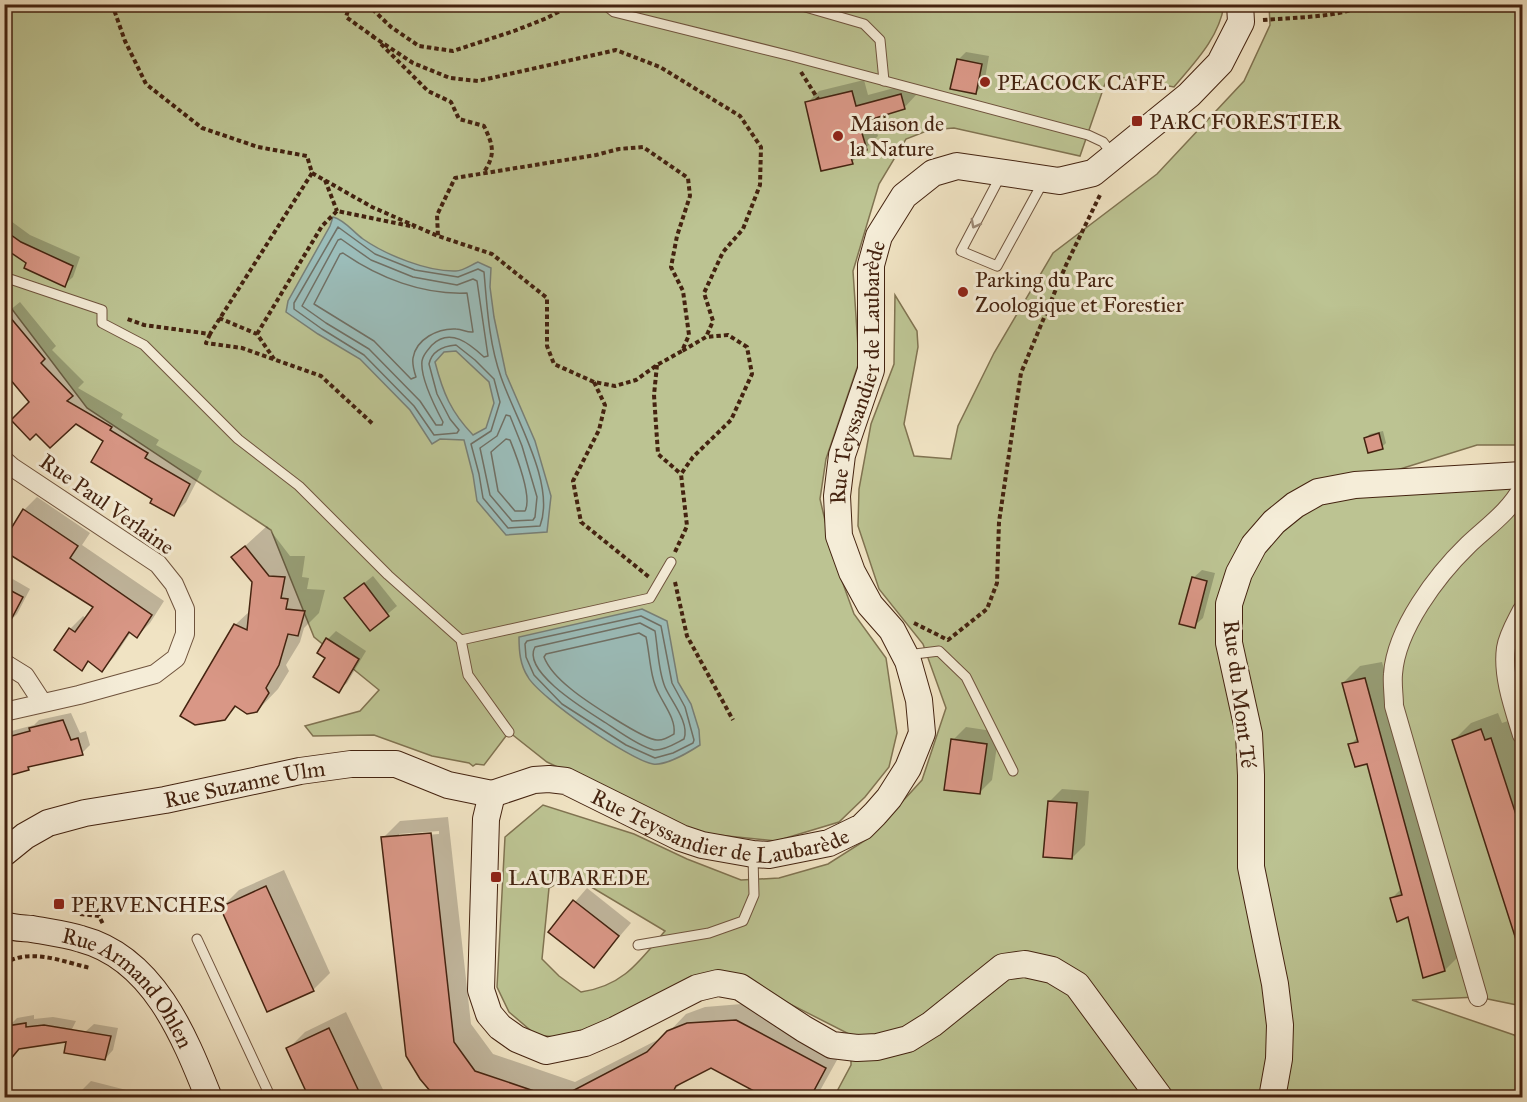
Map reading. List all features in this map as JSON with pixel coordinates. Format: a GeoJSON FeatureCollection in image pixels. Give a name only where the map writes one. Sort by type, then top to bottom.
{"type":"FeatureCollection","features":[{"type":"Feature","properties":{"kind":"main road","name":"Rue Teyssandier de Laubarède"},"geometry":{"type":"LineString","coordinates":[[492,794],[534,780],[566,781],[681,838],[702,845],[753,854],[769,855],[830,843],[862,827],[889,798],[908,768],[922,733],[919,700],[905,655],[892,630],[865,597],[852,572],[839,536],[837,496],[842,455],[872,370],[872,265],[879,236],[904,196],[933,173],[957,166],[1059,181],[1093,173],[1189,95],[1220,63],[1240,13]]}},
{"type":"Feature","properties":{"kind":"main road","name":"Rue du Mont Té"},"geometry":{"type":"LineString","coordinates":[[1272,1098],[1279,1059],[1280,1025],[1275,984],[1251,867],[1249,734],[1229,644],[1229,604],[1239,573],[1254,545],[1274,522],[1295,505],[1318,492],[1355,485],[1522,475]]}},
{"type":"Feature","properties":{"kind":"main road","name":"Rue Suzanne Ulm"},"geometry":{"type":"LineString","coordinates":[[4,854],[25,837],[48,823],[85,813],[165,800],[300,771],[351,764],[396,764],[448,785],[492,794]]}},
{"type":"Feature","properties":{"kind":"main road"},"geometry":{"type":"LineString","coordinates":[[492,794],[486,819],[481,990],[489,1014],[500,1027],[517,1039],[546,1051],[585,1043],[697,988],[718,983],[740,987],[832,1045],[857,1048],[877,1047],[908,1039],[932,1024],[1003,968],[1025,964],[1052,970],[1077,985],[1160,1098]]}},
{"type":"Feature","properties":{"kind":"main road","name":"Rue Armand Ohlen"},"geometry":{"type":"LineString","coordinates":[[6,926],[82,939],[105,948],[130,964],[156,991],[189,1047],[209,1098]]}},
{"type":"Feature","properties":{"kind":"street","name":"Rue Paul Verlaine"},"geometry":{"type":"LineString","coordinates":[[4,460],[158,564],[174,584],[185,609],[185,634],[176,658],[155,674],[79,695],[4,712]]}},
{"type":"Feature","properties":{"kind":"street"},"geometry":{"type":"LineString","coordinates":[[1478,997],[1394,706],[1393,672],[1402,636],[1418,607],[1467,546],[1509,507],[1522,488]]}},
{"type":"Feature","properties":{"kind":"street"},"geometry":{"type":"LineString","coordinates":[[1522,610],[1506,648],[1507,679],[1522,735]]}},
{"type":"Feature","properties":{"kind":"street"},"geometry":{"type":"LineString","coordinates":[[4,663],[25,676],[42,702]]}},
{"type":"Feature","properties":{"kind":"lane"},"geometry":{"type":"LineString","coordinates":[[604,4],[614,12],[1088,135],[1103,142],[1114,157]]}},
{"type":"Feature","properties":{"kind":"lane"},"geometry":{"type":"LineString","coordinates":[[795,4],[864,24],[880,40],[884,81]]}},
{"type":"Feature","properties":{"kind":"lane"},"geometry":{"type":"LineString","coordinates":[[1002,173],[961,251],[997,266],[1045,178]]}},
{"type":"Feature","properties":{"kind":"lane"},"geometry":{"type":"LineString","coordinates":[[4,277],[102,310],[102,323],[144,345],[238,439],[299,486],[388,575],[461,640],[468,675],[509,732]]}},
{"type":"Feature","properties":{"kind":"lane"},"geometry":{"type":"LineString","coordinates":[[461,640],[650,598],[671,562]]}},
{"type":"Feature","properties":{"kind":"lane"},"geometry":{"type":"LineString","coordinates":[[905,655],[939,651],[966,676],[1013,771]]}},
{"type":"Feature","properties":{"kind":"lane"},"geometry":{"type":"LineString","coordinates":[[638,945],[709,933],[743,921],[754,895],[753,854]]}},
{"type":"Feature","properties":{"kind":"lane"},"geometry":{"type":"LineString","coordinates":[[197,939],[271,1098]]}},
{"type":"Feature","properties":{"kind":"path"},"geometry":{"type":"LineString","coordinates":[[112,4],[125,41],[146,84],[202,128],[258,147],[307,156],[312,173],[372,207],[438,236],[492,254],[548,298],[547,346],[554,364],[615,387],[636,380],[706,337],[728,335],[747,347],[752,374],[731,420],[693,457],[681,474],[687,526],[671,562],[687,636],[733,720]]}},
{"type":"Feature","properties":{"kind":"path"},"geometry":{"type":"LineString","coordinates":[[351,4],[346,17],[413,63],[450,78],[478,81],[616,50],[660,67],[740,116],[761,147],[760,185],[743,229],[723,252],[704,293],[713,321],[706,337]]}},
{"type":"Feature","properties":{"kind":"path"},"geometry":{"type":"LineString","coordinates":[[367,4],[391,27],[419,46],[453,51],[525,27],[573,4]]}},
{"type":"Feature","properties":{"kind":"path"},"geometry":{"type":"LineString","coordinates":[[1240,13],[1317,17],[1356,10],[1370,4]]}},
{"type":"Feature","properties":{"kind":"path"},"geometry":{"type":"LineString","coordinates":[[372,36],[428,91],[451,102],[459,119],[484,126],[492,144],[491,162],[483,174]]}},
{"type":"Feature","properties":{"kind":"path"},"geometry":{"type":"LineString","coordinates":[[790,56],[818,99]]}},
{"type":"Feature","properties":{"kind":"path"},"geometry":{"type":"LineString","coordinates":[[438,236],[437,215],[455,178],[620,149],[644,147],[688,178],[690,196],[677,236],[671,267],[682,291],[689,335],[682,351]]}},
{"type":"Feature","properties":{"kind":"path"},"geometry":{"type":"LineString","coordinates":[[312,173],[206,342],[242,348],[321,376],[374,425]]}},
{"type":"Feature","properties":{"kind":"path"},"geometry":{"type":"LineString","coordinates":[[324,180],[338,211]]}},
{"type":"Feature","properties":{"kind":"path"},"geometry":{"type":"LineString","coordinates":[[905,655],[911,622],[948,640],[987,609],[997,583],[999,522],[1021,373],[1066,265],[1107,183]]}},
{"type":"Feature","properties":{"kind":"path"},"geometry":{"type":"LineString","coordinates":[[338,211],[419,228]]}},
{"type":"Feature","properties":{"kind":"path"},"geometry":{"type":"LineString","coordinates":[[257,334],[322,225],[338,211]]}},
{"type":"Feature","properties":{"kind":"path"},"geometry":{"type":"LineString","coordinates":[[102,310],[144,325],[210,334]]}},
{"type":"Feature","properties":{"kind":"path"},"geometry":{"type":"LineString","coordinates":[[219,318],[257,334],[274,359]]}},
{"type":"Feature","properties":{"kind":"path"},"geometry":{"type":"LineString","coordinates":[[657,365],[654,395],[658,454],[681,474]]}},
{"type":"Feature","properties":{"kind":"path"},"geometry":{"type":"LineString","coordinates":[[594,381],[605,405],[599,430],[573,481],[580,522],[657,583]]}},
{"type":"Feature","properties":{"kind":"path"},"geometry":{"type":"LineString","coordinates":[[4,964],[12,959],[35,955],[100,970]]}},
{"type":"Feature","properties":{"kind":"green space"},"geometry":{"type":"Polygon","coordinates":[[[5,5],[1224,5],[1212,39],[1174,87],[1108,75],[1080,156],[954,128],[929,130],[906,139],[879,184],[853,271],[859,362],[826,459],[820,499],[834,559],[854,614],[886,658],[897,733],[889,767],[865,797],[839,822],[776,841],[698,833],[547,762],[509,732],[484,765],[473,766],[469,763],[432,756],[374,735],[313,736],[305,726],[360,711],[379,690],[314,637],[271,530],[87,408],[5,300],[5,5]]]}},
{"type":"Feature","properties":{"kind":"green space"},"geometry":{"type":"Polygon","coordinates":[[[1269,5],[1522,5],[1522,445],[1477,445],[1368,479],[1522,475],[1522,1006],[1478,997],[1412,1000],[1514,1035],[1522,1042],[1522,1097],[834,1097],[851,1065],[851,1035],[735,976],[565,1038],[536,1035],[509,1012],[497,987],[505,837],[543,805],[634,834],[687,859],[741,880],[779,878],[828,864],[869,838],[922,780],[946,708],[923,644],[879,589],[858,526],[859,489],[871,424],[894,364],[895,295],[917,331],[918,347],[904,424],[914,456],[951,459],[958,426],[994,353],[1053,253],[1157,174],[1244,81],[1270,25],[1269,5]],[[563,880],[549,888],[542,959],[559,976],[581,992],[608,984],[629,971],[665,931],[588,885],[563,880]]]}},
{"type":"Feature","properties":{"kind":"water"},"geometry":{"type":"Polygon","coordinates":[[[333,217],[345,223],[372,245],[420,266],[456,271],[478,262],[491,268],[490,287],[494,317],[506,374],[535,441],[551,496],[547,532],[506,535],[477,501],[464,440],[440,439],[432,444],[410,410],[360,359],[286,312],[288,301],[333,217]],[[456,351],[444,352],[435,362],[449,402],[473,435],[486,428],[494,403],[489,382],[456,351]]]}},
{"type":"Feature","properties":{"kind":"water"},"geometry":{"type":"Polygon","coordinates":[[[642,609],[667,621],[678,682],[691,704],[699,730],[700,745],[678,758],[659,764],[642,760],[626,752],[586,727],[549,699],[528,677],[523,668],[520,653],[519,637],[642,609]]]}},
{"type":"Feature","properties":{"kind":"building"},"geometry":{"type":"Polygon","coordinates":[[[957,59],[982,64],[976,94],[950,89],[957,59]]]}},
{"type":"Feature","properties":{"kind":"building","name":"Maison de la Nature"},"geometry":{"type":"Polygon","coordinates":[[[852,91],[856,106],[901,94],[905,109],[859,123],[867,150],[850,154],[853,164],[821,171],[805,102],[852,91]]]}},
{"type":"Feature","properties":{"kind":"building"},"geometry":{"type":"Polygon","coordinates":[[[4,230],[21,242],[73,266],[65,287],[24,268],[26,263],[4,248],[4,230]]]}},
{"type":"Feature","properties":{"kind":"building"},"geometry":{"type":"Polygon","coordinates":[[[4,310],[45,359],[41,363],[73,396],[67,401],[112,427],[110,430],[148,453],[145,458],[190,484],[174,516],[150,503],[152,499],[91,462],[103,441],[76,424],[50,448],[36,434],[30,440],[11,420],[29,402],[4,372],[4,310]]]}},
{"type":"Feature","properties":{"kind":"building"},"geometry":{"type":"Polygon","coordinates":[[[1379,433],[1383,449],[1368,453],[1364,438],[1379,433]]]}},
{"type":"Feature","properties":{"kind":"building"},"geometry":{"type":"Polygon","coordinates":[[[23,509],[78,546],[70,558],[152,615],[137,638],[129,632],[102,672],[88,661],[82,671],[54,650],[69,628],[75,632],[93,607],[4,551],[4,540],[23,509]]]}},
{"type":"Feature","properties":{"kind":"building"},"geometry":{"type":"Polygon","coordinates":[[[245,546],[269,576],[285,577],[281,598],[288,599],[286,609],[305,611],[298,636],[288,634],[279,665],[266,688],[269,693],[257,712],[247,714],[235,706],[225,720],[195,725],[180,716],[234,624],[247,630],[252,582],[231,557],[245,546]]]}},
{"type":"Feature","properties":{"kind":"building"},"geometry":{"type":"Polygon","coordinates":[[[1192,577],[1207,581],[1195,628],[1179,624],[1192,577]]]}},
{"type":"Feature","properties":{"kind":"building"},"geometry":{"type":"Polygon","coordinates":[[[364,583],[389,616],[370,631],[344,598],[364,583]]]}},
{"type":"Feature","properties":{"kind":"building"},"geometry":{"type":"Polygon","coordinates":[[[4,587],[23,597],[4,633],[4,587]]]}},
{"type":"Feature","properties":{"kind":"building"},"geometry":{"type":"Polygon","coordinates":[[[326,638],[359,659],[339,693],[313,677],[325,658],[317,653],[326,638]]]}},
{"type":"Feature","properties":{"kind":"building"},"geometry":{"type":"Polygon","coordinates":[[[1365,678],[1445,971],[1423,978],[1408,917],[1397,922],[1390,898],[1402,895],[1367,764],[1355,767],[1348,744],[1358,742],[1342,683],[1365,678]]]}},
{"type":"Feature","properties":{"kind":"building"},"geometry":{"type":"Polygon","coordinates":[[[63,720],[71,740],[78,738],[83,755],[28,767],[29,770],[4,777],[4,738],[30,731],[29,728],[63,720]]]}},
{"type":"Feature","properties":{"kind":"building"},"geometry":{"type":"Polygon","coordinates":[[[1481,729],[1485,740],[1491,738],[1522,833],[1522,949],[1519,949],[1452,740],[1481,729]]]}},
{"type":"Feature","properties":{"kind":"building"},"geometry":{"type":"Polygon","coordinates":[[[951,739],[987,744],[980,794],[944,790],[951,739]]]}},
{"type":"Feature","properties":{"kind":"building"},"geometry":{"type":"Polygon","coordinates":[[[1048,801],[1077,803],[1072,859],[1043,857],[1048,801]]]}},
{"type":"Feature","properties":{"kind":"building"},"geometry":{"type":"Polygon","coordinates":[[[431,833],[454,1042],[475,1071],[546,1095],[546,1098],[436,1098],[420,1079],[406,1056],[381,837],[431,833]]]}},
{"type":"Feature","properties":{"kind":"building"},"geometry":{"type":"Polygon","coordinates":[[[266,886],[314,991],[267,1012],[220,907],[266,886]]]}},
{"type":"Feature","properties":{"kind":"building"},"geometry":{"type":"Polygon","coordinates":[[[573,900],[619,936],[594,968],[548,932],[573,900]]]}},
{"type":"Feature","properties":{"kind":"building"},"geometry":{"type":"Polygon","coordinates":[[[736,1020],[826,1068],[810,1098],[767,1098],[711,1068],[676,1086],[671,1096],[667,1098],[559,1098],[647,1052],[667,1031],[687,1023],[736,1020]]]}},
{"type":"Feature","properties":{"kind":"building"},"geometry":{"type":"Polygon","coordinates":[[[26,1023],[26,1027],[44,1025],[111,1036],[105,1060],[64,1053],[66,1042],[19,1049],[9,1061],[7,1026],[26,1023]]]}},
{"type":"Feature","properties":{"kind":"building"},"geometry":{"type":"Polygon","coordinates":[[[329,1028],[362,1098],[309,1098],[286,1048],[329,1028]]]}},
{"type":"Feature","properties":{"kind":"place","name":"PEACOCK CAFE"},"geometry":{"type":"Point","coordinates":[985,82]}},
{"type":"Feature","properties":{"kind":"place","name":"PARC FORESTIER"},"geometry":{"type":"Point","coordinates":[1137,121]}},
{"type":"Feature","properties":{"kind":"place","name":"Maison de la Nature"},"geometry":{"type":"Point","coordinates":[838,136]}},
{"type":"Feature","properties":{"kind":"place","name":"Parking du Parc Zoologique et Forestier"},"geometry":{"type":"Point","coordinates":[963,292]}},
{"type":"Feature","properties":{"kind":"place","name":"LAUBAREDE"},"geometry":{"type":"Point","coordinates":[496,877]}},
{"type":"Feature","properties":{"kind":"place","name":"PERVENCHES"},"geometry":{"type":"Point","coordinates":[59,904]}}]}
